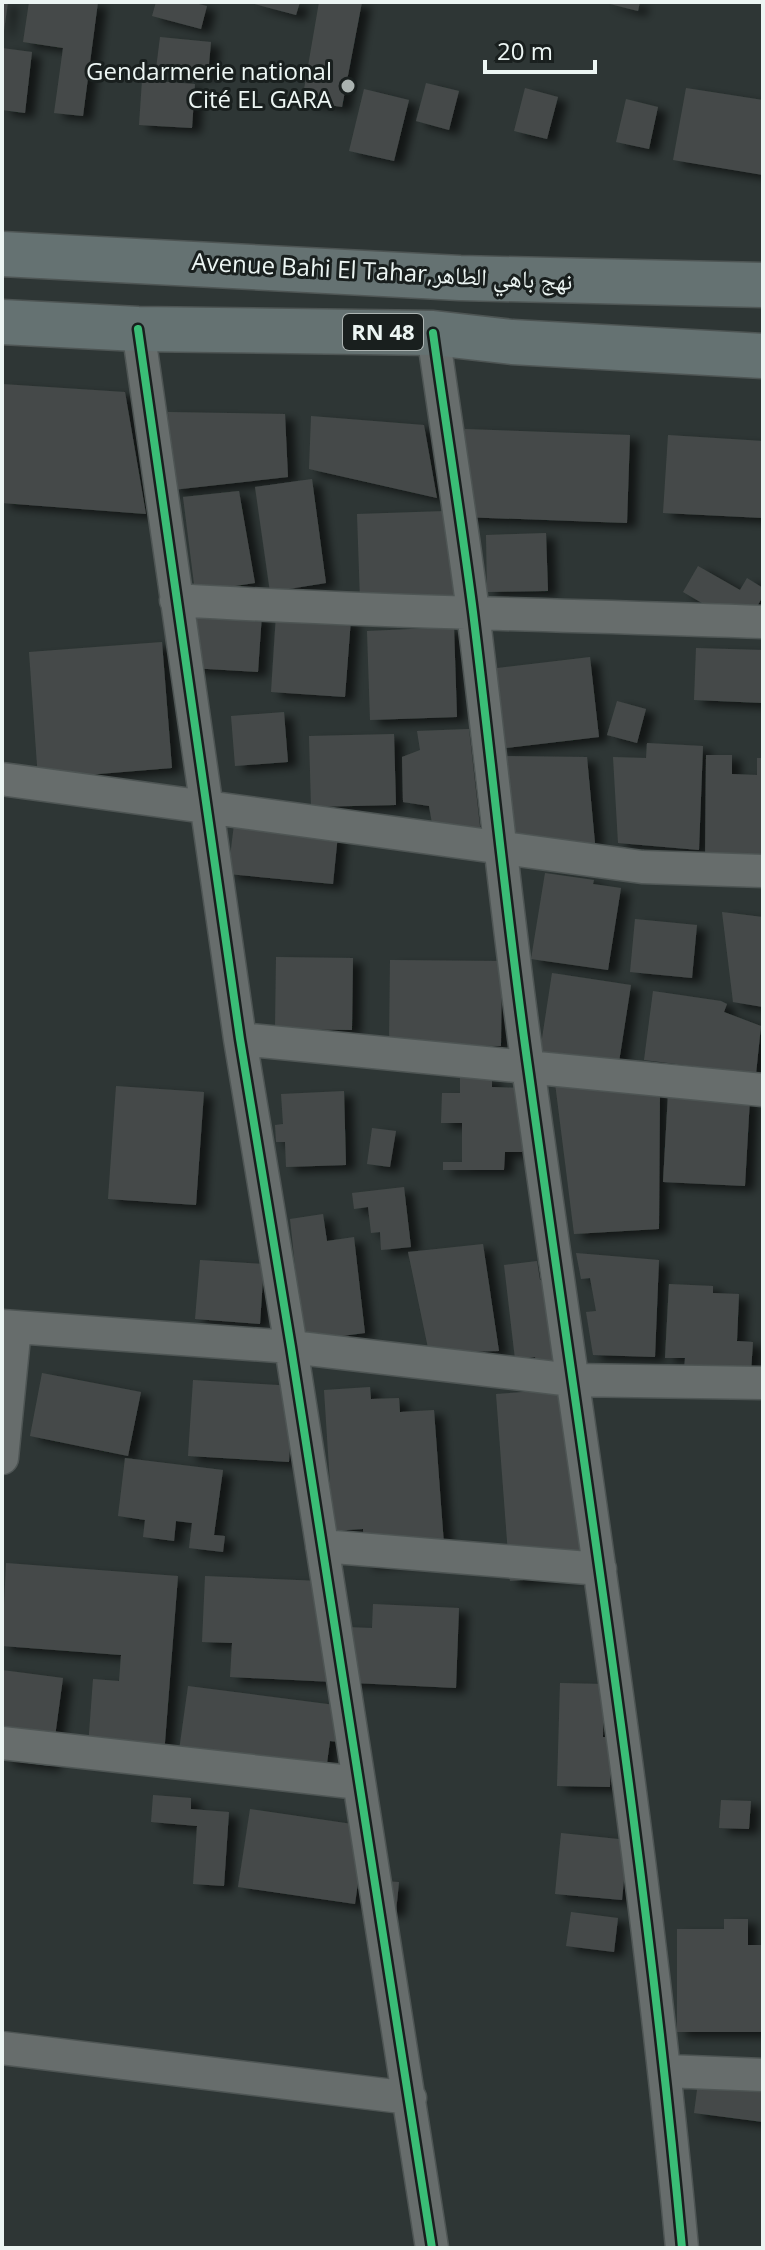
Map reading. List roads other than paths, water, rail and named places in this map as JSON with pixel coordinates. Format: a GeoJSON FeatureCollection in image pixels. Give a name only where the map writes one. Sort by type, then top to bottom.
{"type":"FeatureCollection","features":[{"type":"Feature","properties":{"kind":"main road","name":"Avenue Bahi El Tahar,نهج باهي الطاهر"},"geometry":{"type":"LineString","coordinates":[[2,254],[460,278],[763,285]]}},
{"type":"Feature","properties":{"kind":"main road","name":"RN 48"},"geometry":{"type":"LineString","coordinates":[[2,322],[138,329],[433,333],[512,342],[763,356]]}},
{"type":"Feature","properties":{"kind":"street"},"geometry":{"type":"LineString","coordinates":[[138,329],[240,1039],[432,2248]]}},
{"type":"Feature","properties":{"kind":"street"},"geometry":{"type":"LineString","coordinates":[[433,333],[473,611],[499,849],[528,1068],[600,1569],[666,2071],[682,2248]]}},
{"type":"Feature","properties":{"kind":"street"},"geometry":{"type":"LineString","coordinates":[[176,600],[327,609],[763,622]]}},
{"type":"Feature","properties":{"kind":"street"},"geometry":{"type":"LineString","coordinates":[[2,779],[642,867],[763,871]]}},
{"type":"Feature","properties":{"kind":"street"},"geometry":{"type":"LineString","coordinates":[[240,1039],[763,1090]]}},
{"type":"Feature","properties":{"kind":"street"},"geometry":{"type":"LineString","coordinates":[[2,1458],[8,1326],[291,1347],[572,1380],[763,1383]]}},
{"type":"Feature","properties":{"kind":"street"},"geometry":{"type":"LineString","coordinates":[[322,1546],[600,1569]]}},
{"type":"Feature","properties":{"kind":"street"},"geometry":{"type":"LineString","coordinates":[[2,1743],[359,1783]]}},
{"type":"Feature","properties":{"kind":"street"},"geometry":{"type":"LineString","coordinates":[[2,2048],[410,2098]]}},
{"type":"Feature","properties":{"kind":"street"},"geometry":{"type":"LineString","coordinates":[[666,2071],[763,2075]]}},
{"type":"Feature","properties":{"kind":"place","name":"Gendarmerie national Cité EL GARA"},"geometry":{"type":"Point","coordinates":[348,86]}}]}
